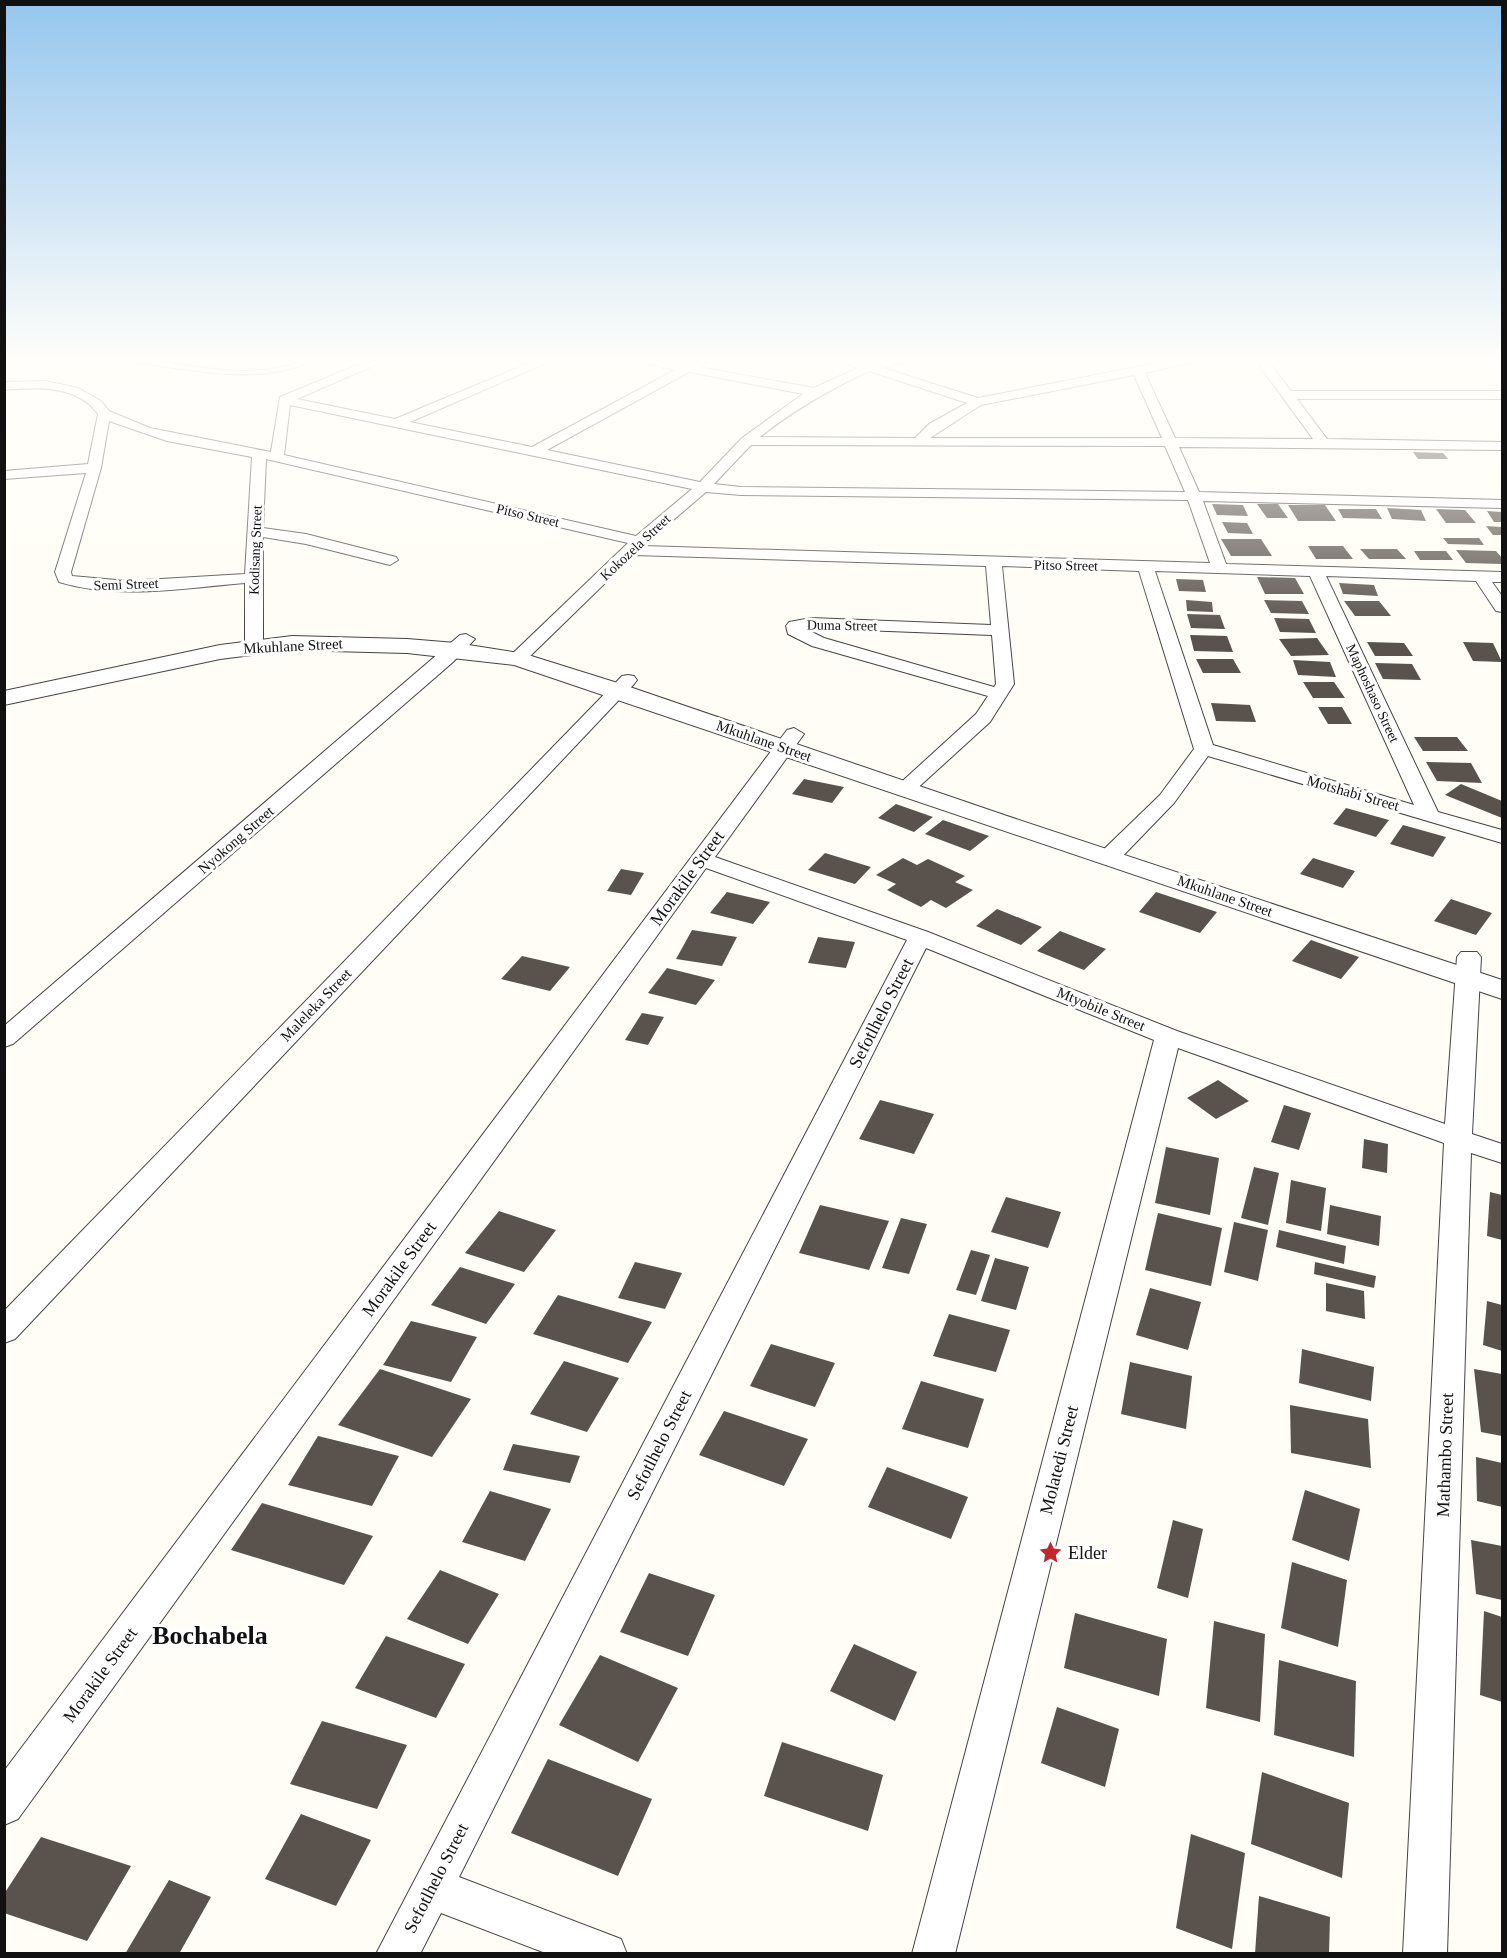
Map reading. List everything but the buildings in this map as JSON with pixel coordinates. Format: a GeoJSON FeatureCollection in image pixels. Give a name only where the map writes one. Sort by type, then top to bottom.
{"type":"FeatureCollection","features":[{"type":"Feature","properties":{"kind":"street","name":"Semi Street"},"geometry":{"type":"LineString","coordinates":[[97,449],[63,572],[65,579],[74,584],[98,586],[253,578]]}},
{"type":"Feature","properties":{"kind":"street","name":"Pitso Street"},"geometry":{"type":"LineString","coordinates":[[236,449],[277,457],[635,546],[994,563],[1315,570],[1503,577]]}},
{"type":"Feature","properties":{"kind":"street"},"geometry":{"type":"LineString","coordinates":[[277,457],[278,449]]}},
{"type":"Feature","properties":{"kind":"street"},"geometry":{"type":"LineString","coordinates":[[533,449],[703,487],[780,493],[1194,496],[1503,504]]}},
{"type":"Feature","properties":{"kind":"street","name":"Kokozela Street"},"geometry":{"type":"LineString","coordinates":[[522,655],[635,546],[703,487],[739,449]]}},
{"type":"Feature","properties":{"kind":"street"},"geometry":{"type":"LineString","coordinates":[[1172,449],[1194,496],[1220,568]]}},
{"type":"Feature","properties":{"kind":"street","name":"Kodisang Street"},"geometry":{"type":"LineString","coordinates":[[253,642],[253,578],[259,454]]}},
{"type":"Feature","properties":{"kind":"street"},"geometry":{"type":"LineString","coordinates":[[4,475],[94,468]]}},
{"type":"Feature","properties":{"kind":"street"},"geometry":{"type":"LineString","coordinates":[[255,531],[306,539],[390,560]]}},
{"type":"Feature","properties":{"kind":"street"},"geometry":{"type":"LineString","coordinates":[[912,783],[983,718],[1005,684],[994,563]]}},
{"type":"Feature","properties":{"kind":"street"},"geometry":{"type":"LineString","coordinates":[[1117,850],[1167,799],[1204,749],[1146,567]]}},
{"type":"Feature","properties":{"kind":"street","name":"Maphoshaso Street"},"geometry":{"type":"LineString","coordinates":[[1315,570],[1430,816]]}},
{"type":"Feature","properties":{"kind":"street"},"geometry":{"type":"LineString","coordinates":[[1481,577],[1503,607]]}},
{"type":"Feature","properties":{"kind":"street","name":"Duma Street"},"geometry":{"type":"LineString","coordinates":[[1000,630],[811,623],[801,624],[794,630],[818,642],[1000,694]]}},
{"type":"Feature","properties":{"kind":"street","name":"Mkuhlane Street"},"geometry":{"type":"LineString","coordinates":[[4,698],[253,642]]}},
{"type":"Feature","properties":{"kind":"street","name":"Mkuhlane Street"},"geometry":{"type":"LineString","coordinates":[[4,686],[253,642],[461,644],[522,655],[622,685],[1469,968],[1503,990]]}},
{"type":"Feature","properties":{"kind":"street","name":"Nyokong Street"},"geometry":{"type":"LineString","coordinates":[[4,1040],[461,644]]}},
{"type":"Feature","properties":{"kind":"street","name":"Maleleka Street"},"geometry":{"type":"LineString","coordinates":[[4,1331],[622,685]]}},
{"type":"Feature","properties":{"kind":"street","name":"Morakile Street"},"geometry":{"type":"LineString","coordinates":[[4,1805],[789,741]]}},
{"type":"Feature","properties":{"kind":"street","name":"Motshabi Street"},"geometry":{"type":"LineString","coordinates":[[1204,749],[1503,837]]}},
{"type":"Feature","properties":{"kind":"street","name":"Mtyobile Street"},"geometry":{"type":"LineString","coordinates":[[701,859],[920,937],[1168,1036],[1503,1154]]}},
{"type":"Feature","properties":{"kind":"street","name":"Sefotlhelo Street"},"geometry":{"type":"LineString","coordinates":[[397,1953],[920,937]]}},
{"type":"Feature","properties":{"kind":"street","name":"Mkuhlane Street"},"geometry":{"type":"LineString","coordinates":[[1469,968],[1503,969]]}},
{"type":"Feature","properties":{"kind":"street","name":"Mathambo Street"},"geometry":{"type":"LineString","coordinates":[[1425,1953],[1458,1138],[1469,968]]}},
{"type":"Feature","properties":{"kind":"street","name":"Molatedi Street"},"geometry":{"type":"LineString","coordinates":[[933,1953],[1168,1036]]}},
{"type":"Feature","properties":{"kind":"street"},"geometry":{"type":"LineString","coordinates":[[431,1888],[606,1953]]}},
{"type":"Feature","properties":{"kind":"place","name":"Elder"},"geometry":{"type":"Point","coordinates":[1050,1553]}},
{"type":"Feature","properties":{"kind":"district","name":"Bochabela"},"geometry":{"type":"Point","coordinates":[210,1635]}}]}
